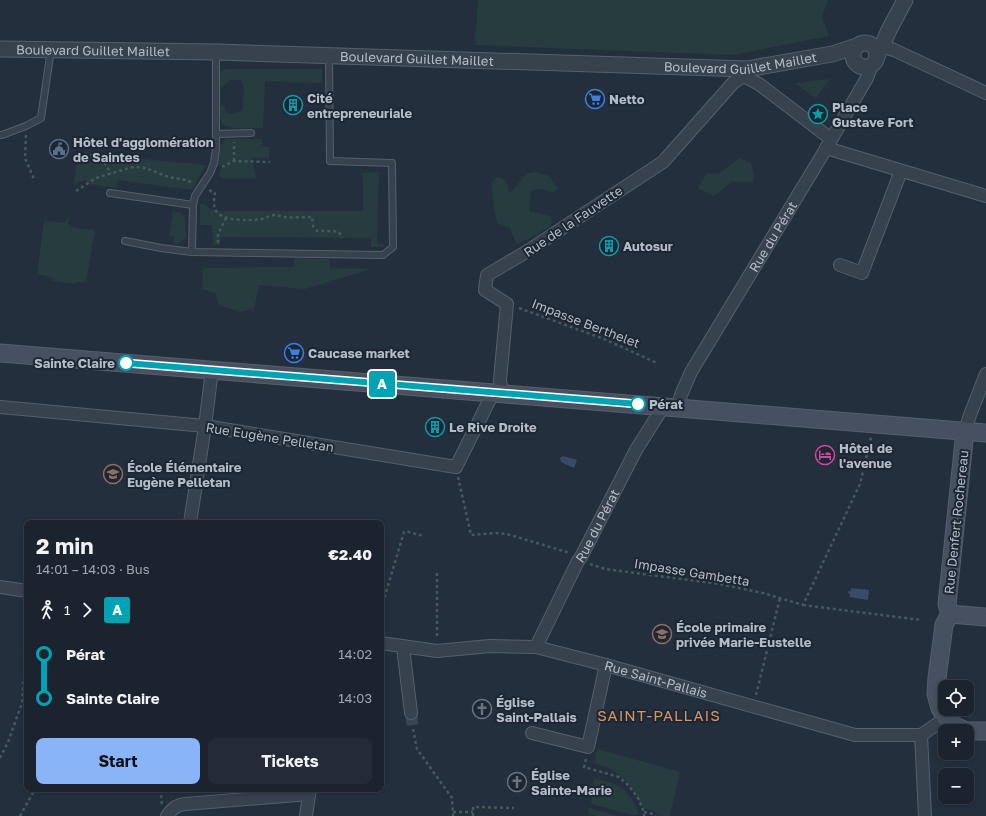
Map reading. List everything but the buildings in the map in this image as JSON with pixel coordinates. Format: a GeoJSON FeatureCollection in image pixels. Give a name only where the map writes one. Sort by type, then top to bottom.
{"type":"FeatureCollection","features":[{"type":"Feature","properties":{"kind":"main road"},"geometry":{"type":"LineString","coordinates":[[0,353],[986,433]]}},
{"type":"Feature","properties":{"kind":"main road","name":"Rue Denfert Rochereau"},"geometry":{"type":"LineString","coordinates":[[946,718],[940,708],[936,694],[937,678],[944,625],[950,614],[947,604],[965,431]]}},
{"type":"Feature","properties":{"kind":"main road"},"geometry":{"type":"LineString","coordinates":[[950,614],[986,617]]}},
{"type":"Feature","properties":{"kind":"main road"},"geometry":{"type":"LineString","coordinates":[[946,718],[953,724]]}},
{"type":"Feature","properties":{"kind":"main road"},"geometry":{"type":"LineString","coordinates":[[974,731],[986,731]]}},
{"type":"Feature","properties":{"kind":"street","name":"Rue du Pérat"},"geometry":{"type":"LineString","coordinates":[[536,647],[636,450],[681,395],[691,372],[867,78],[879,50],[905,0]]}},
{"type":"Feature","properties":{"kind":"street"},"geometry":{"type":"LineString","coordinates":[[859,49],[870,44],[876,51],[879,50]]}},
{"type":"Feature","properties":{"kind":"street","name":"Boulevard Guillet Maillet"},"geometry":{"type":"LineString","coordinates":[[0,49],[216,52],[745,72],[859,49]]}},
{"type":"Feature","properties":{"kind":"street"},"geometry":{"type":"LineString","coordinates":[[859,49],[856,63],[864,67],[879,50]]}},
{"type":"Feature","properties":{"kind":"street"},"geometry":{"type":"LineString","coordinates":[[859,49],[894,50],[986,93]]}},
{"type":"Feature","properties":{"kind":"street"},"geometry":{"type":"LineString","coordinates":[[745,72],[829,143],[901,171],[986,196]]}},
{"type":"Feature","properties":{"kind":"street","name":"Rue de la Fauvette"},"geometry":{"type":"LineString","coordinates":[[507,304],[485,290],[487,275],[526,252],[662,162],[733,83],[745,72]]}},
{"type":"Feature","properties":{"kind":"street"},"geometry":{"type":"LineString","coordinates":[[840,265],[862,273],[901,171]]}},
{"type":"Feature","properties":{"kind":"street"},"geometry":{"type":"LineString","coordinates":[[456,467],[497,393],[500,380],[507,304]]}},
{"type":"Feature","properties":{"kind":"street"},"geometry":{"type":"LineString","coordinates":[[190,520],[212,370]]}},
{"type":"Feature","properties":{"kind":"street","name":"Rue Denfert Rochereau"},"geometry":{"type":"LineString","coordinates":[[965,431],[986,374]]}},
{"type":"Feature","properties":{"kind":"street","name":"Rue Eugène Pelletan"},"geometry":{"type":"LineString","coordinates":[[0,407],[205,426],[456,467]]}},
{"type":"Feature","properties":{"kind":"street"},"geometry":{"type":"LineString","coordinates":[[0,587],[24,591]]}},
{"type":"Feature","properties":{"kind":"street","name":"Rue Saint-Pallais"},"geometry":{"type":"LineString","coordinates":[[384,644],[437,651],[490,646],[536,647],[606,665],[855,735],[921,735]]}},
{"type":"Feature","properties":{"kind":"street"},"geometry":{"type":"LineString","coordinates":[[403,647],[411,714]]}},
{"type":"Feature","properties":{"kind":"street"},"geometry":{"type":"LineString","coordinates":[[532,733],[588,747],[606,665]]}},
{"type":"Feature","properties":{"kind":"street"},"geometry":{"type":"LineString","coordinates":[[925,816],[921,735],[946,718]]}},
{"type":"Feature","properties":{"kind":"street"},"geometry":{"type":"LineString","coordinates":[[167,816],[172,809],[178,805],[310,792],[306,816]]}},
{"type":"Feature","properties":{"kind":"lane"},"geometry":{"type":"LineString","coordinates":[[0,135],[26,126],[41,118],[51,49]]}},
{"type":"Feature","properties":{"kind":"lane"},"geometry":{"type":"LineString","coordinates":[[192,252],[193,205],[195,196],[210,173],[214,163],[216,149],[216,52]]}},
{"type":"Feature","properties":{"kind":"lane"},"geometry":{"type":"LineString","coordinates":[[125,241],[192,252],[383,256],[393,247],[392,163],[330,161],[329,56]]}},
{"type":"Feature","properties":{"kind":"lane"},"geometry":{"type":"LineString","coordinates":[[216,134],[251,134]]}},
{"type":"Feature","properties":{"kind":"lane"},"geometry":{"type":"LineString","coordinates":[[110,193],[193,205]]}},
{"type":"Feature","properties":{"kind":"path"},"geometry":{"type":"LineString","coordinates":[[26,126],[25,158],[34,179]]}},
{"type":"Feature","properties":{"kind":"path"},"geometry":{"type":"LineString","coordinates":[[234,139],[234,161]]}},
{"type":"Feature","properties":{"kind":"path"},"geometry":{"type":"LineString","coordinates":[[78,153],[100,156],[111,173]]}},
{"type":"Feature","properties":{"kind":"path"},"geometry":{"type":"LineString","coordinates":[[219,172],[222,166],[234,161],[270,162]]}},
{"type":"Feature","properties":{"kind":"path"},"geometry":{"type":"LineString","coordinates":[[76,191],[96,178],[126,169],[141,167],[168,177],[182,179],[215,193],[215,210],[217,213],[226,218],[255,220],[274,215],[283,217],[312,217],[313,226],[317,230],[339,232],[342,238]]}},
{"type":"Feature","properties":{"kind":"path"},"geometry":{"type":"LineString","coordinates":[[210,191],[213,185]]}},
{"type":"Feature","properties":{"kind":"path"},"geometry":{"type":"LineString","coordinates":[[218,252],[218,234],[226,218]]}},
{"type":"Feature","properties":{"kind":"path","name":"Impasse Berthelet"},"geometry":{"type":"LineString","coordinates":[[507,304],[604,338],[657,363]]}},
{"type":"Feature","properties":{"kind":"path"},"geometry":{"type":"LineString","coordinates":[[803,605],[860,484],[874,424]]}},
{"type":"Feature","properties":{"kind":"path","name":"Impasse Gambetta"},"geometry":{"type":"LineString","coordinates":[[456,467],[471,534],[507,534],[605,569],[719,584],[763,593],[803,605],[921,620]]}},
{"type":"Feature","properties":{"kind":"path"},"geometry":{"type":"LineString","coordinates":[[384,599],[404,532],[406,531],[423,536]]}},
{"type":"Feature","properties":{"kind":"path"},"geometry":{"type":"LineString","coordinates":[[437,573],[437,651]]}},
{"type":"Feature","properties":{"kind":"path"},"geometry":{"type":"LineString","coordinates":[[753,706],[780,598]]}},
{"type":"Feature","properties":{"kind":"path"},"geometry":{"type":"LineString","coordinates":[[0,758],[8,742],[22,703],[24,678]]}},
{"type":"Feature","properties":{"kind":"path"},"geometry":{"type":"LineString","coordinates":[[413,729],[416,749],[452,798],[453,816]]}},
{"type":"Feature","properties":{"kind":"path"},"geometry":{"type":"LineString","coordinates":[[588,747],[584,766],[618,777],[629,786],[638,798],[644,814],[653,814],[656,816]]}},
{"type":"Feature","properties":{"kind":"path"},"geometry":{"type":"LineString","coordinates":[[20,816],[33,792]]}},
{"type":"Feature","properties":{"kind":"path"},"geometry":{"type":"LineString","coordinates":[[453,812],[473,814],[473,807],[514,808]]}},
{"type":"Feature","properties":{"kind":"green space"},"geometry":{"type":"Polygon","coordinates":[[[478,0],[828,0],[822,17],[829,36],[733,55],[475,45],[478,0]]]}},
{"type":"Feature","properties":{"kind":"green space"},"geometry":{"type":"Polygon","coordinates":[[[226,69],[322,69],[322,83],[265,81],[263,128],[231,127],[222,124],[219,107],[223,105],[226,112],[231,114],[241,111],[243,109],[244,88],[242,81],[236,80],[229,81],[221,87],[219,81],[221,71],[226,69]]]}},
{"type":"Feature","properties":{"kind":"green space"},"geometry":{"type":"Polygon","coordinates":[[[830,79],[816,98],[795,83],[830,79]]]}},
{"type":"Feature","properties":{"kind":"green space"},"geometry":{"type":"Polygon","coordinates":[[[226,139],[262,139],[262,147],[269,147],[269,158],[253,158],[252,161],[257,178],[222,178],[219,175],[222,166],[217,164],[221,144],[226,139]]]}},
{"type":"Feature","properties":{"kind":"green space"},"geometry":{"type":"Polygon","coordinates":[[[78,153],[206,165],[192,190],[118,180],[116,188],[91,184],[85,180],[74,184],[78,153]]]}},
{"type":"Feature","properties":{"kind":"green space"},"geometry":{"type":"Polygon","coordinates":[[[740,158],[751,163],[754,177],[752,182],[731,182],[714,196],[698,188],[706,174],[718,174],[740,158]]]}},
{"type":"Feature","properties":{"kind":"green space"},"geometry":{"type":"Polygon","coordinates":[[[379,172],[377,243],[386,245],[382,247],[371,247],[371,238],[221,237],[220,245],[213,245],[212,225],[200,225],[200,204],[204,204],[209,208],[222,211],[363,211],[363,178],[361,173],[379,172]]]}},
{"type":"Feature","properties":{"kind":"green space"},"geometry":{"type":"Polygon","coordinates":[[[536,172],[549,176],[558,189],[552,193],[539,189],[531,191],[529,211],[551,216],[552,224],[537,235],[517,244],[509,227],[497,223],[492,195],[492,184],[497,177],[502,178],[508,185],[509,194],[526,174],[536,172]]]}},
{"type":"Feature","properties":{"kind":"green space"},"geometry":{"type":"Polygon","coordinates":[[[173,211],[181,213],[185,218],[186,238],[179,243],[174,243],[174,236],[169,236],[173,211]]]}},
{"type":"Feature","properties":{"kind":"green space"},"geometry":{"type":"Polygon","coordinates":[[[67,218],[69,218],[68,225],[70,227],[92,230],[95,229],[86,283],[76,282],[75,284],[53,281],[52,277],[37,274],[44,221],[65,223],[67,218]]]}},
{"type":"Feature","properties":{"kind":"green space"},"geometry":{"type":"Polygon","coordinates":[[[294,258],[329,259],[330,268],[371,269],[305,289],[259,285],[254,309],[240,312],[219,305],[215,293],[202,289],[203,268],[294,267],[294,258]]]}},
{"type":"Feature","properties":{"kind":"green space"},"geometry":{"type":"Polygon","coordinates":[[[597,749],[680,772],[669,816],[660,816],[653,811],[643,808],[630,785],[624,779],[611,770],[594,763],[597,749]]]}},
{"type":"Feature","properties":{"kind":"green space"},"geometry":{"type":"Polygon","coordinates":[[[594,778],[610,782],[621,788],[634,803],[638,811],[637,815],[591,804],[594,778]]]}},
{"type":"Feature","properties":{"kind":"green space"},"geometry":{"type":"Polygon","coordinates":[[[589,808],[618,816],[596,816],[588,814],[589,808]]]}},
{"type":"Feature","properties":{"kind":"water"},"geometry":{"type":"Polygon","coordinates":[[[563,456],[577,460],[574,468],[561,462],[560,458],[563,456]]]}},
{"type":"Feature","properties":{"kind":"water"},"geometry":{"type":"Polygon","coordinates":[[[851,588],[869,590],[868,600],[850,597],[848,592],[851,591],[851,588]]]}},
{"type":"Feature","properties":{"kind":"tunnel"},"geometry":{"type":"LineString","coordinates":[[411,713],[413,729]]}},
{"type":"Feature","properties":{"kind":"bus line","name":"A"},"geometry":{"type":"LineString","coordinates":[[126,363],[473,392],[638,404]]}},
{"type":"Feature","properties":{"kind":"place","name":"Netto"},"geometry":{"type":"Point","coordinates":[595,99]}},
{"type":"Feature","properties":{"kind":"place","name":"Cité entrepreneuriale"},"geometry":{"type":"Point","coordinates":[293,105]}},
{"type":"Feature","properties":{"kind":"place","name":"Place Gustave Fort"},"geometry":{"type":"Point","coordinates":[818,114]}},
{"type":"Feature","properties":{"kind":"place","name":"Hôtel d'agglomération de Saintes"},"geometry":{"type":"Point","coordinates":[59,149]}},
{"type":"Feature","properties":{"kind":"place","name":"Autosur"},"geometry":{"type":"Point","coordinates":[609,246]}},
{"type":"Feature","properties":{"kind":"place","name":"Caucase market"},"geometry":{"type":"Point","coordinates":[294,353]}},
{"type":"Feature","properties":{"kind":"place","name":"Sainte Claire"},"geometry":{"type":"Point","coordinates":[126,363]}},
{"type":"Feature","properties":{"kind":"place","name":"Pérat"},"geometry":{"type":"Point","coordinates":[638,404]}},
{"type":"Feature","properties":{"kind":"place","name":"Le Rive Droite"},"geometry":{"type":"Point","coordinates":[435,427]}},
{"type":"Feature","properties":{"kind":"place","name":"Hôtel de l'avenue"},"geometry":{"type":"Point","coordinates":[825,455]}},
{"type":"Feature","properties":{"kind":"place","name":"École Élémentaire Eugène Pelletan"},"geometry":{"type":"Point","coordinates":[113,474]}},
{"type":"Feature","properties":{"kind":"place","name":"École primaire privée Marie-Eustelle"},"geometry":{"type":"Point","coordinates":[662,634]}},
{"type":"Feature","properties":{"kind":"place","name":"Église Saint-Pallais"},"geometry":{"type":"Point","coordinates":[482,709]}},
{"type":"Feature","properties":{"kind":"place","name":"Église Sainte-Marie"},"geometry":{"type":"Point","coordinates":[517,782]}},
{"type":"Feature","properties":{"kind":"district","name":"SAINT-PALLAIS"},"geometry":{"type":"Point","coordinates":[659,715]}}]}
